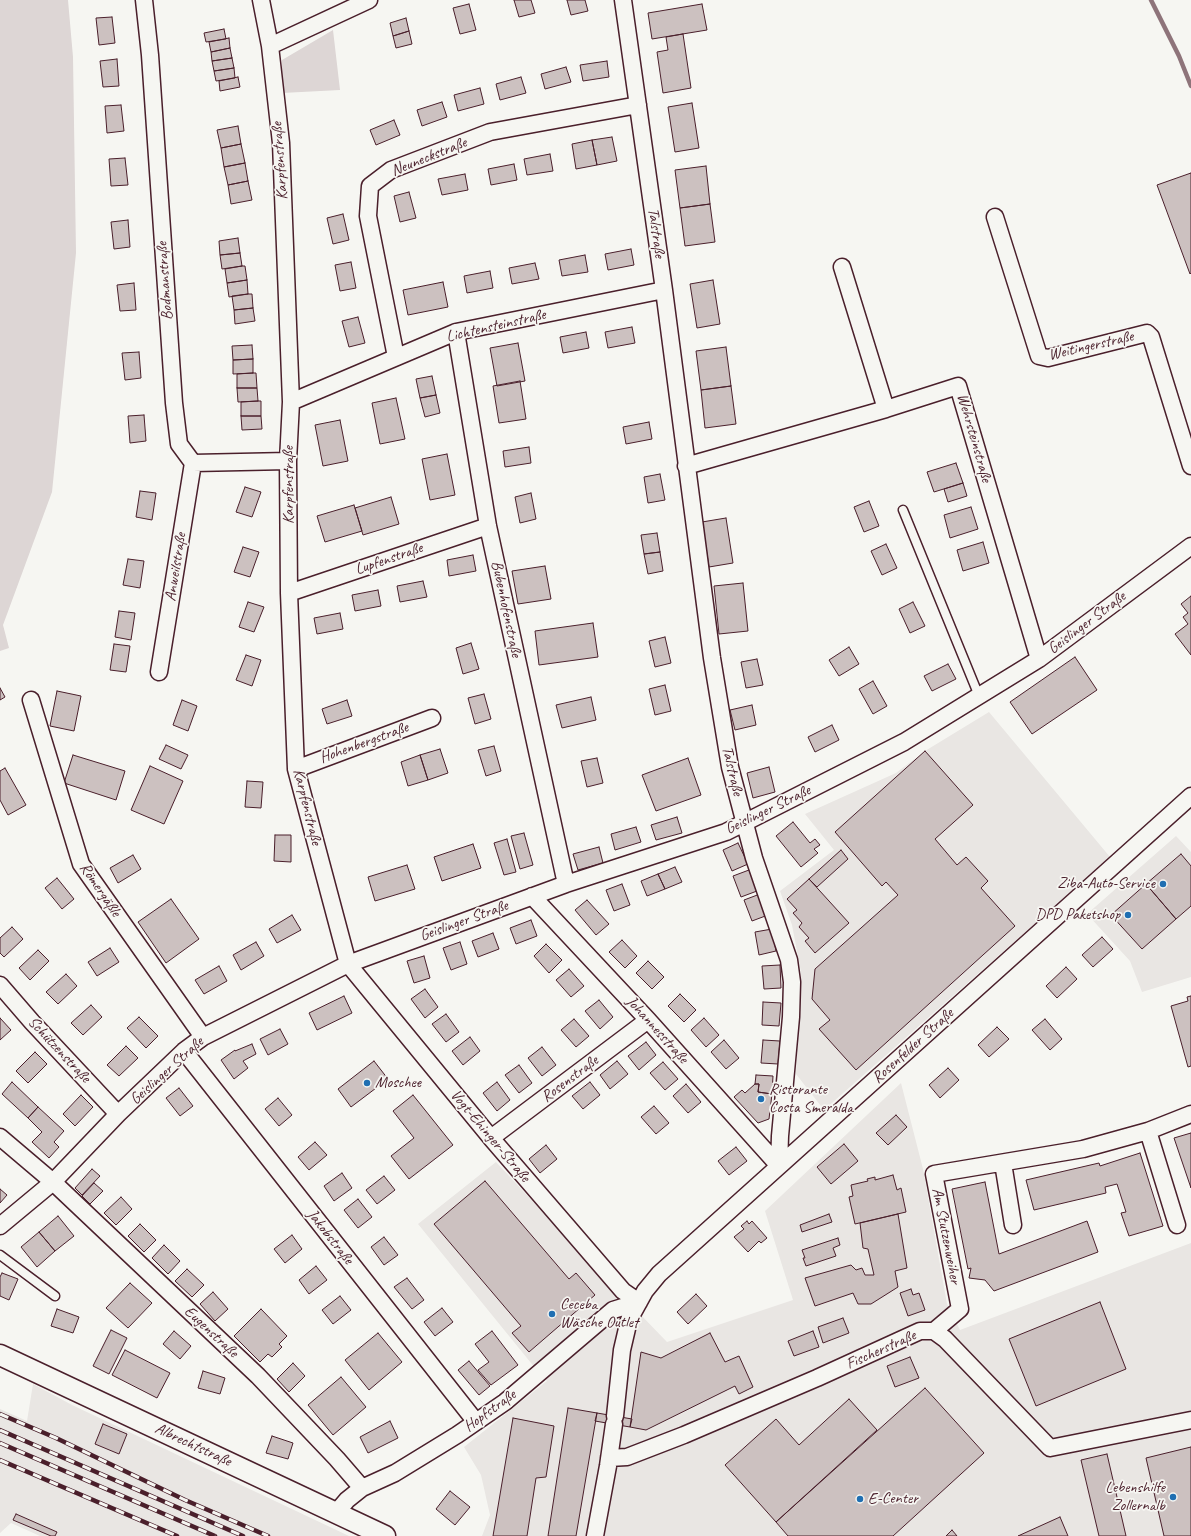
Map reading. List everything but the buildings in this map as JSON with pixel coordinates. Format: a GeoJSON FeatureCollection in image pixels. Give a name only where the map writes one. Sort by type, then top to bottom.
{"type":"FeatureCollection","features":[{"type":"Feature","properties":{"kind":"street","name":"Bodmanstraße"},"geometry":{"type":"LineString","coordinates":[[144,0],[150,55],[174,403],[179,444],[193,463]]}},
{"type":"Feature","properties":{"kind":"street","name":"Karpfenstraße"},"geometry":{"type":"LineString","coordinates":[[261,0],[270,46],[281,143],[291,402],[288,461],[290,593],[296,769],[348,964]]}},
{"type":"Feature","properties":{"kind":"street"},"geometry":{"type":"LineString","coordinates":[[270,46],[369,0]]}},
{"type":"Feature","properties":{"kind":"street","name":"Talstraße"},"geometry":{"type":"LineString","coordinates":[[624,0],[664,290],[715,682],[730,768],[754,858],[789,960],[792,982],[791,1016],[780,1136],[779,1166]]}},
{"type":"Feature","properties":{"kind":"street","name":"Neuneckstraße"},"geometry":{"type":"LineString","coordinates":[[396,357],[368,216],[370,186],[391,170],[490,132],[638,105]]}},
{"type":"Feature","properties":{"kind":"street","name":"Weitingerstraße"},"geometry":{"type":"LineString","coordinates":[[995,217],[1039,356],[1048,358],[1147,333],[1151,338],[1191,466]]}},
{"type":"Feature","properties":{"kind":"street"},"geometry":{"type":"LineString","coordinates":[[686,466],[886,409],[842,267]]}},
{"type":"Feature","properties":{"kind":"street","name":"Lichtensteinstraße"},"geometry":{"type":"LineString","coordinates":[[291,402],[456,332],[664,290]]}},
{"type":"Feature","properties":{"kind":"street","name":"Bubenhofenstraße"},"geometry":{"type":"LineString","coordinates":[[456,332],[488,526],[566,884]]}},
{"type":"Feature","properties":{"kind":"street","name":"Wehrsteinstraße"},"geometry":{"type":"LineString","coordinates":[[886,409],[958,386],[1039,659]]}},
{"type":"Feature","properties":{"kind":"street"},"geometry":{"type":"LineString","coordinates":[[193,463],[288,461]]}},
{"type":"Feature","properties":{"kind":"street","name":"Anweilstraße"},"geometry":{"type":"LineString","coordinates":[[159,672],[193,463]]}},
{"type":"Feature","properties":{"kind":"street","name":"Lupfenstraße"},"geometry":{"type":"LineString","coordinates":[[290,593],[488,526]]}},
{"type":"Feature","properties":{"kind":"street","name":"Geislinger Straße"},"geometry":{"type":"LineString","coordinates":[[0,1226],[53,1182],[118,1114],[184,1051],[203,1037],[348,964],[566,884],[726,832],[904,742],[979,696],[1039,659],[1191,546]]}},
{"type":"Feature","properties":{"kind":"street","name":"Römergäßle"},"geometry":{"type":"LineString","coordinates":[[31,700],[81,864],[203,1037]]}},
{"type":"Feature","properties":{"kind":"street","name":"Hohenbergstraße"},"geometry":{"type":"LineString","coordinates":[[296,769],[432,718]]}},
{"type":"Feature","properties":{"kind":"street","name":"Rosenfelder Straße"},"geometry":{"type":"LineString","coordinates":[[595,1536],[609,1458],[622,1350],[629,1320],[644,1291],[659,1274],[1191,796]]}},
{"type":"Feature","properties":{"kind":"street","name":"Johannesstraße"},"geometry":{"type":"LineString","coordinates":[[532,896],[648,1020],[779,1166]]}},
{"type":"Feature","properties":{"kind":"street","name":"Vogt-Ehinger-Straße"},"geometry":{"type":"LineString","coordinates":[[348,964],[491,1138],[623,1291],[639,1302]]}},
{"type":"Feature","properties":{"kind":"street","name":"Schützenstraße"},"geometry":{"type":"LineString","coordinates":[[0,984],[32,1022],[118,1114]]}},
{"type":"Feature","properties":{"kind":"street","name":"Rosenstraße"},"geometry":{"type":"LineString","coordinates":[[491,1138],[648,1020]]}},
{"type":"Feature","properties":{"kind":"street","name":"Jakobstraße"},"geometry":{"type":"LineString","coordinates":[[184,1051],[476,1422]]}},
{"type":"Feature","properties":{"kind":"street","name":"Am Stutzenweiher"},"geometry":{"type":"LineString","coordinates":[[934,1331],[960,1309],[934,1174],[1083,1149],[1148,1131],[1191,1114]]}},
{"type":"Feature","properties":{"kind":"street"},"geometry":{"type":"LineString","coordinates":[[1148,1131],[1177,1225]]}},
{"type":"Feature","properties":{"kind":"street","name":"Eugenstraße"},"geometry":{"type":"LineString","coordinates":[[0,1137],[53,1182],[258,1376],[337,1459],[362,1488]]}},
{"type":"Feature","properties":{"kind":"street"},"geometry":{"type":"LineString","coordinates":[[1003,1163],[1013,1225]]}},
{"type":"Feature","properties":{"kind":"street","name":"Hopfstraße"},"geometry":{"type":"LineString","coordinates":[[336,1513],[347,1500],[362,1488],[395,1473],[476,1422],[504,1402],[613,1310],[639,1302]]}},
{"type":"Feature","properties":{"kind":"street","name":"Fischerstraße"},"geometry":{"type":"LineString","coordinates":[[609,1458],[627,1457],[653,1448],[817,1378],[920,1331],[934,1331],[945,1339],[1050,1448],[1191,1420]]}},
{"type":"Feature","properties":{"kind":"street","name":"Albrechtstraße"},"geometry":{"type":"LineString","coordinates":[[0,1355],[385,1536]]}},
{"type":"Feature","properties":{"kind":"lane"},"geometry":{"type":"LineString","coordinates":[[903,510],[979,696]]}},
{"type":"Feature","properties":{"kind":"lane"},"geometry":{"type":"LineString","coordinates":[[0,1255],[55,1296]]}},
{"type":"Feature","properties":{"kind":"shaded area"},"geometry":{"type":"Polygon","coordinates":[[[0,0],[68,0],[73,57],[76,253],[52,492],[3,625],[9,648],[0,651],[0,0]]]}},
{"type":"Feature","properties":{"kind":"shaded area"},"geometry":{"type":"Polygon","coordinates":[[[333,30],[340,90],[282,93],[282,60],[333,30]]]}},
{"type":"Feature","properties":{"kind":"shaded area"},"geometry":{"type":"Polygon","coordinates":[[[989,712],[1110,857],[824,1110],[796,1074],[801,972],[792,925],[780,891],[834,850],[805,814],[896,773],[925,751],[989,712]]]}},
{"type":"Feature","properties":{"kind":"shaded area"},"geometry":{"type":"Polygon","coordinates":[[[1176,836],[1191,852],[1191,977],[1142,992],[1130,961],[1087,914],[1176,836]]]}},
{"type":"Feature","properties":{"kind":"shaded area"},"geometry":{"type":"Polygon","coordinates":[[[901,1083],[923,1169],[947,1304],[960,1330],[1191,1243],[1191,1536],[482,1536],[490,1515],[481,1475],[464,1447],[547,1381],[418,1224],[496,1162],[667,1342],[793,1300],[765,1211],[901,1083]]]}},
{"type":"Feature","properties":{"kind":"shaded area"},"geometry":{"type":"Polygon","coordinates":[[[33,1384],[72,1405],[349,1536],[40,1536],[11,1523],[0,1533],[0,1409],[27,1421],[33,1384]]]}},
{"type":"Feature","properties":{"kind":"waterway"},"geometry":{"type":"LineString","coordinates":[[1151,0],[1179,56],[1191,86]]}},
{"type":"Feature","properties":{"kind":"railway"},"geometry":{"type":"LineString","coordinates":[[0,1414],[56,1438],[185,1500],[268,1536]]}},
{"type":"Feature","properties":{"kind":"railway"},"geometry":{"type":"LineString","coordinates":[[0,1430],[243,1536]]}},
{"type":"Feature","properties":{"kind":"railway"},"geometry":{"type":"LineString","coordinates":[[0,1443],[215,1536]]}},
{"type":"Feature","properties":{"kind":"railway"},"geometry":{"type":"LineString","coordinates":[[0,1460],[177,1536]]}},
{"type":"Feature","properties":{"kind":"place","name":"Ziba-Auto-Service"},"geometry":{"type":"Point","coordinates":[1163,884]}},
{"type":"Feature","properties":{"kind":"place","name":"DPD Paketshop"},"geometry":{"type":"Point","coordinates":[1128,915]}},
{"type":"Feature","properties":{"kind":"place","name":"Moschee"},"geometry":{"type":"Point","coordinates":[367,1083]}},
{"type":"Feature","properties":{"kind":"place","name":"Ristorante Costa Smeralda"},"geometry":{"type":"Point","coordinates":[761,1099]}},
{"type":"Feature","properties":{"kind":"place","name":"Ceceba Wäsche Outlet"},"geometry":{"type":"Point","coordinates":[552,1314]}},
{"type":"Feature","properties":{"kind":"place","name":"Lebenshilfe Zollernalb"},"geometry":{"type":"Point","coordinates":[1173,1497]}},
{"type":"Feature","properties":{"kind":"place","name":"E-Center"},"geometry":{"type":"Point","coordinates":[860,1499]}}]}
